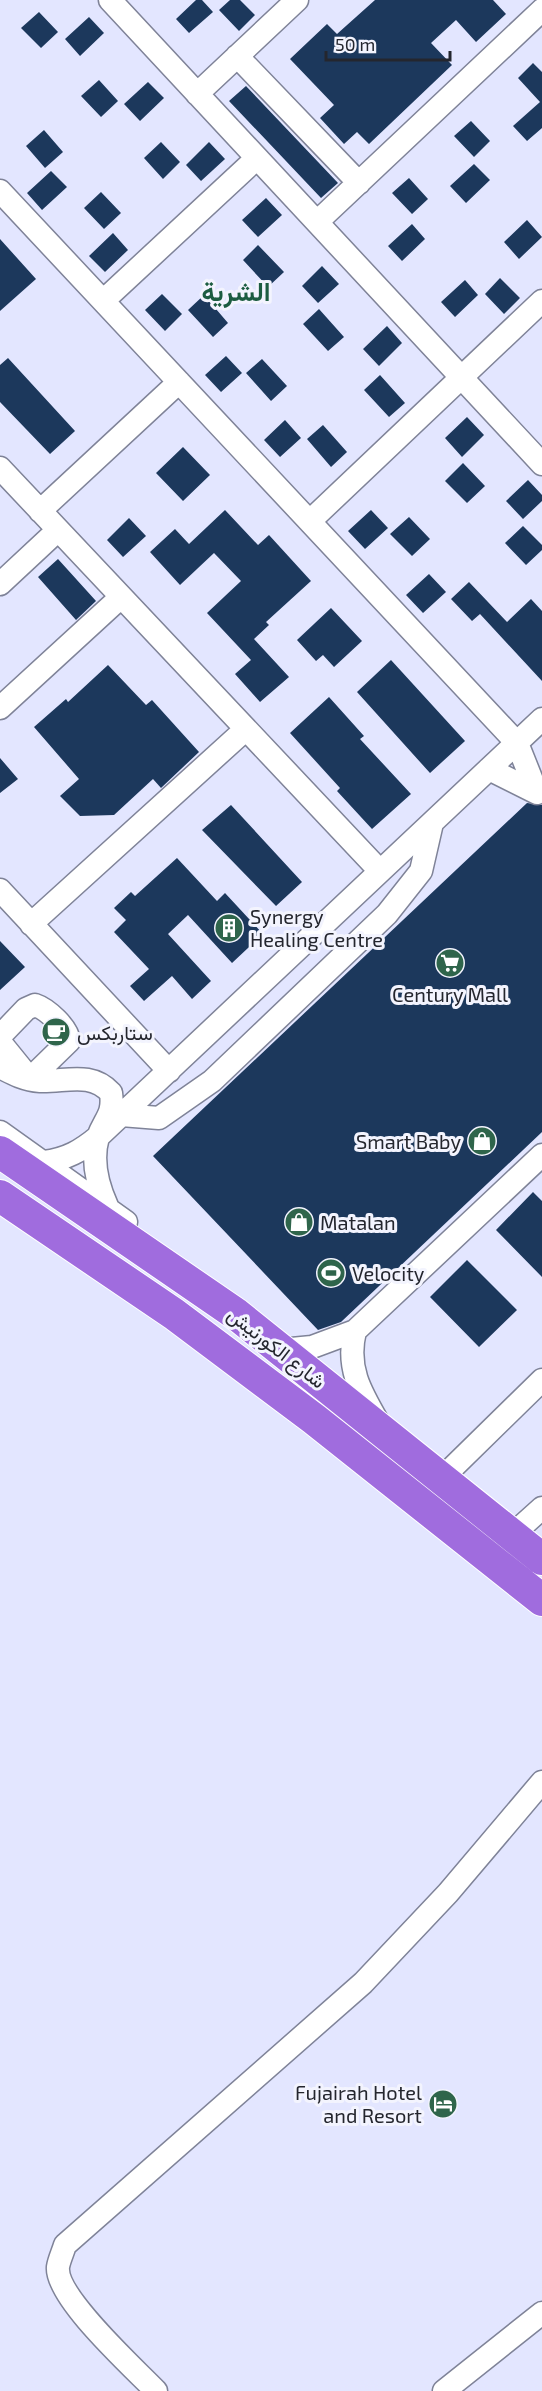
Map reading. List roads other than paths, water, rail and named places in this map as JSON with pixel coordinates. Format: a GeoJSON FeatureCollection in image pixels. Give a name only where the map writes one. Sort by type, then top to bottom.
{"type":"FeatureCollection","features":[{"type":"Feature","properties":{"kind":"highway","name":"شارع الكورنيش"},"geometry":{"type":"LineString","coordinates":[[0,1152],[236,1314],[542,1558]]}},
{"type":"Feature","properties":{"kind":"highway","name":"شارع الكورنيش"},"geometry":{"type":"LineString","coordinates":[[0,1196],[174,1314],[314,1419],[542,1600]]}},
{"type":"Feature","properties":{"kind":"street"},"geometry":{"type":"LineString","coordinates":[[110,0],[542,464]]}},
{"type":"Feature","properties":{"kind":"street"},"geometry":{"type":"LineString","coordinates":[[197,94],[297,0]]}},
{"type":"Feature","properties":{"kind":"street"},"geometry":{"type":"LineString","coordinates":[[317,222],[542,10]]}},
{"type":"Feature","properties":{"kind":"street"},"geometry":{"type":"LineString","coordinates":[[237,56],[359,183]]}},
{"type":"Feature","properties":{"kind":"street"},"geometry":{"type":"LineString","coordinates":[[103,301],[257,158]]}},
{"type":"Feature","properties":{"kind":"street"},"geometry":{"type":"LineString","coordinates":[[0,191],[517,743],[537,793],[489,768]]}},
{"type":"Feature","properties":{"kind":"street"},"geometry":{"type":"LineString","coordinates":[[309,521],[542,301]]}},
{"type":"Feature","properties":{"kind":"street"},"geometry":{"type":"LineString","coordinates":[[40,511],[178,382]]}},
{"type":"Feature","properties":{"kind":"street"},"geometry":{"type":"LineString","coordinates":[[0,468],[380,871]]}},
{"type":"Feature","properties":{"kind":"street"},"geometry":{"type":"LineString","coordinates":[[0,584],[58,530]]}},
{"type":"Feature","properties":{"kind":"street"},"geometry":{"type":"LineString","coordinates":[[0,708],[121,597]]}},
{"type":"Feature","properties":{"kind":"street"},"geometry":{"type":"LineString","coordinates":[[44,1162],[63,1160],[80,1151],[99,1136],[542,719]]}},
{"type":"Feature","properties":{"kind":"street"},"geometry":{"type":"LineString","coordinates":[[31,924],[246,729]]}},
{"type":"Feature","properties":{"kind":"street"},"geometry":{"type":"LineString","coordinates":[[121,1115],[159,1118],[212,1081],[387,914],[421,871],[432,823]]}},
{"type":"Feature","properties":{"kind":"street"},"geometry":{"type":"LineString","coordinates":[[0,890],[169,1071]]}},
{"type":"Feature","properties":{"kind":"street"},"geometry":{"type":"LineString","coordinates":[[0,1036],[26,1009],[35,1005],[46,1010],[68,1035],[69,1041],[66,1046],[30,1079]]}},
{"type":"Feature","properties":{"kind":"street"},"geometry":{"type":"LineString","coordinates":[[0,1042],[30,1079]]}},
{"type":"Feature","properties":{"kind":"street"},"geometry":{"type":"LineString","coordinates":[[0,1067],[30,1079],[71,1079],[103,1083],[111,1092],[110,1117],[99,1136],[95,1160],[96,1182],[107,1206]]}},
{"type":"Feature","properties":{"kind":"street"},"geometry":{"type":"LineString","coordinates":[[0,1132],[107,1206],[236,1314]]}},
{"type":"Feature","properties":{"kind":"street"},"geometry":{"type":"LineString","coordinates":[[382,1430],[353,1374],[351,1352],[355,1331],[395,1281],[542,1155]]}},
{"type":"Feature","properties":{"kind":"street"},"geometry":{"type":"LineString","coordinates":[[282,1350],[312,1347],[355,1331]]}},
{"type":"Feature","properties":{"kind":"street"},"geometry":{"type":"LineString","coordinates":[[442,1478],[542,1380]]}},
{"type":"Feature","properties":{"kind":"street"},"geometry":{"type":"LineString","coordinates":[[512,1535],[542,1508]]}},
{"type":"Feature","properties":{"kind":"street"},"geometry":{"type":"LineString","coordinates":[[156,2391],[78,2310],[62,2286],[58,2269],[65,2245],[363,1983],[434,1908],[542,1782]]}},
{"type":"Feature","properties":{"kind":"street"},"geometry":{"type":"LineString","coordinates":[[444,2391],[542,2313]]}},
{"type":"Feature","properties":{"kind":"place","name":"Synergy Healing Centre"},"geometry":{"type":"Point","coordinates":[229,928]}},
{"type":"Feature","properties":{"kind":"place","name":"Century Mall"},"geometry":{"type":"Point","coordinates":[450,963]}},
{"type":"Feature","properties":{"kind":"place","name":"ستاربكس"},"geometry":{"type":"Point","coordinates":[56,1032]}},
{"type":"Feature","properties":{"kind":"place","name":"Smart Baby"},"geometry":{"type":"Point","coordinates":[482,1141]}},
{"type":"Feature","properties":{"kind":"place","name":"Matalan"},"geometry":{"type":"Point","coordinates":[299,1222]}},
{"type":"Feature","properties":{"kind":"place","name":"Velocity"},"geometry":{"type":"Point","coordinates":[331,1273]}},
{"type":"Feature","properties":{"kind":"place","name":"Fujairah Hotel and Resort"},"geometry":{"type":"Point","coordinates":[443,2104]}},
{"type":"Feature","properties":{"kind":"district","name":"الشرية"},"geometry":{"type":"Point","coordinates":[236,290]}}]}
